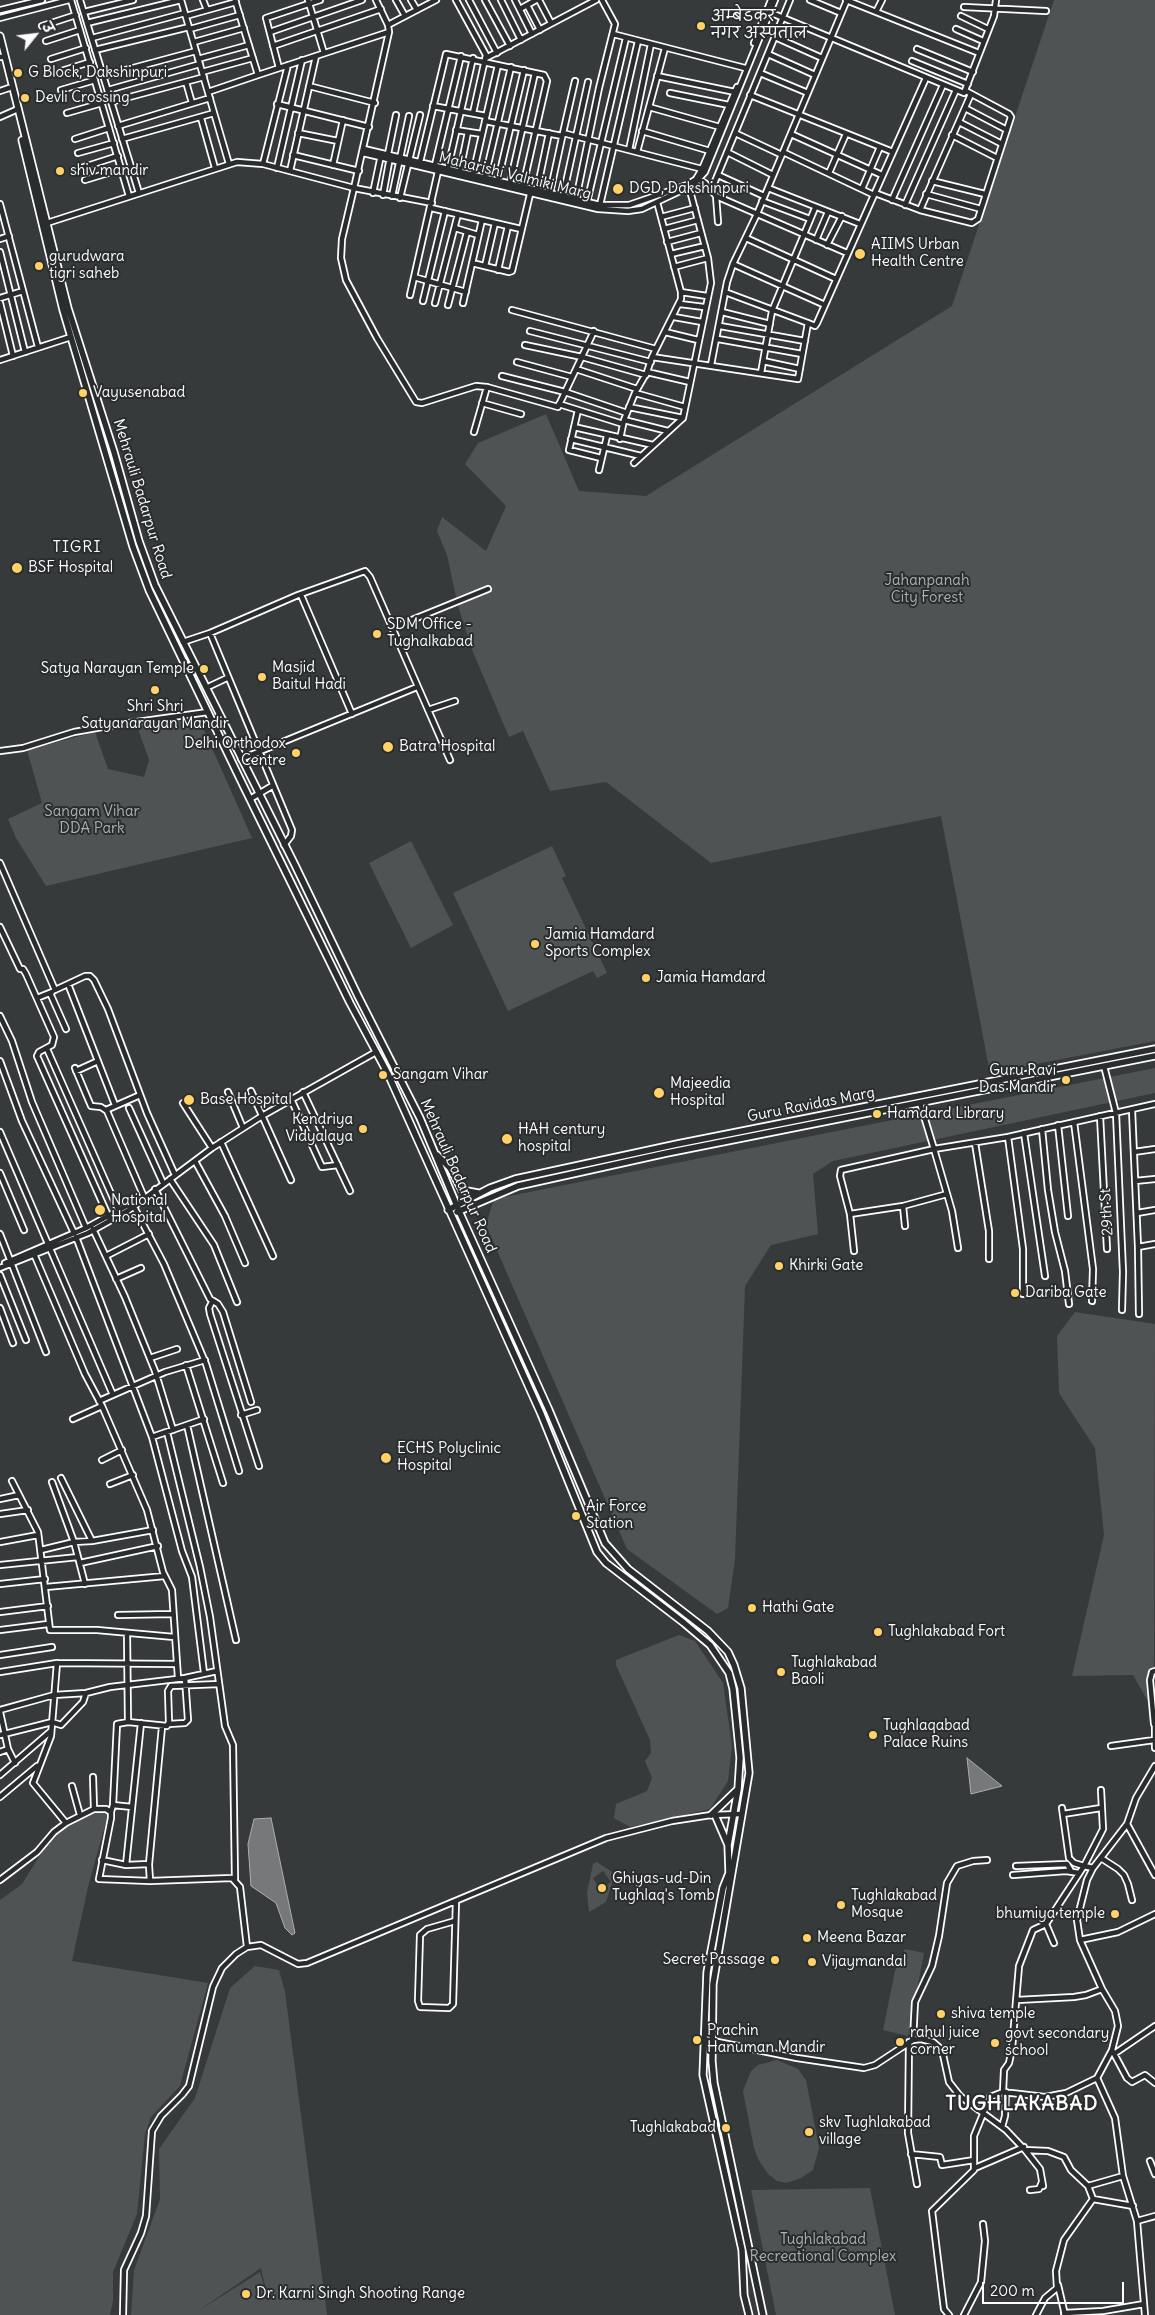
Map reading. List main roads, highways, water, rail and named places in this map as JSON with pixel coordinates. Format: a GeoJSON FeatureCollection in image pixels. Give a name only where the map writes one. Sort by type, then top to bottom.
{"type":"FeatureCollection","features":[{"type":"Feature","properties":{"kind":"main road","name":"Mehrauli Badarpur Road"},"geometry":{"type":"LineString","coordinates":[[0,36],[53,271],[133,547],[149,590],[353,1008],[388,1074],[541,1414],[597,1552],[606,1563],[684,1623],[718,1654],[731,1681],[740,1737],[738,1789],[728,1845],[729,1872],[727,1883],[723,1888],[707,1972],[703,2040],[704,2088],[742,2250],[744,2295],[749,2315]]}},
{"type":"Feature","properties":{"kind":"main road","name":"Mehrauli Badarpur Road"},"geometry":{"type":"LineString","coordinates":[[0,55],[47,223],[68,308],[114,452],[139,541],[155,585],[361,1003],[420,1118],[458,1208],[530,1366],[605,1543],[628,1569],[690,1616],[728,1652],[741,1688],[749,1773],[713,1984],[712,2041],[714,2083],[763,2315]]}},
{"type":"Feature","properties":{"kind":"main road"},"geometry":{"type":"LineString","coordinates":[[169,633],[177,629]]}},
{"type":"Feature","properties":{"kind":"main road"},"geometry":{"type":"LineString","coordinates":[[353,1008],[361,1003]]}},
{"type":"Feature","properties":{"kind":"main road","name":"Guru Ravidas Marg"},"geometry":{"type":"LineString","coordinates":[[458,1208],[480,1193],[515,1179],[677,1144],[1155,1049]]}},
{"type":"Feature","properties":{"kind":"main road","name":"Guru Ravidas Marg"},"geometry":{"type":"LineString","coordinates":[[449,1212],[518,1186],[667,1153],[1155,1056]]}},
{"type":"Feature","properties":{"kind":"main road"},"geometry":{"type":"LineString","coordinates":[[436,1154],[450,1168],[462,1190],[480,1193]]}},
{"type":"Feature","properties":{"kind":"main road"},"geometry":{"type":"LineString","coordinates":[[684,1623],[690,1616]]}},
{"type":"Feature","properties":{"kind":"main road"},"geometry":{"type":"LineString","coordinates":[[728,1845],[713,1815],[738,1789]]}},
{"type":"Feature","properties":{"kind":"place","name":"अम्बेडकर नगर अस्पताल"},"geometry":{"type":"Point","coordinates":[701,26]}},
{"type":"Feature","properties":{"kind":"place","name":"G Block, Dakshinpuri"},"geometry":{"type":"Point","coordinates":[18,73]}},
{"type":"Feature","properties":{"kind":"place","name":"Devli Crossing"},"geometry":{"type":"Point","coordinates":[25,98]}},
{"type":"Feature","properties":{"kind":"place","name":"shiv mandir"},"geometry":{"type":"Point","coordinates":[60,171]}},
{"type":"Feature","properties":{"kind":"place","name":"DGD, Dakshinpuri"},"geometry":{"type":"Point","coordinates":[618,189]}},
{"type":"Feature","properties":{"kind":"place","name":"AIIMS Urban Health Centre"},"geometry":{"type":"Point","coordinates":[860,254]}},
{"type":"Feature","properties":{"kind":"place","name":"gurudwara tigri saheb"},"geometry":{"type":"Point","coordinates":[39,266]}},
{"type":"Feature","properties":{"kind":"place","name":"Vayusenabad"},"geometry":{"type":"Point","coordinates":[83,393]}},
{"type":"Feature","properties":{"kind":"place","name":"BSF Hospital"},"geometry":{"type":"Point","coordinates":[17,568]}},
{"type":"Feature","properties":{"kind":"place","name":"SDM Office - Tughalkabad"},"geometry":{"type":"Point","coordinates":[377,634]}},
{"type":"Feature","properties":{"kind":"place","name":"Satya Narayan Temple"},"geometry":{"type":"Point","coordinates":[204,669]}},
{"type":"Feature","properties":{"kind":"place","name":"Masjid Baitul Hadi"},"geometry":{"type":"Point","coordinates":[262,677]}},
{"type":"Feature","properties":{"kind":"place","name":"Shri Shri Satyanarayan Mandir"},"geometry":{"type":"Point","coordinates":[155,690]}},
{"type":"Feature","properties":{"kind":"place","name":"Batra Hospital"},"geometry":{"type":"Point","coordinates":[388,747]}},
{"type":"Feature","properties":{"kind":"place","name":"Delhi Orthodox Centre"},"geometry":{"type":"Point","coordinates":[296,753]}},
{"type":"Feature","properties":{"kind":"place","name":"Jamia Hamdard Sports Complex"},"geometry":{"type":"Point","coordinates":[535,944]}},
{"type":"Feature","properties":{"kind":"place","name":"Jamia Hamdard"},"geometry":{"type":"Point","coordinates":[646,978]}},
{"type":"Feature","properties":{"kind":"place","name":"Sangam Vihar"},"geometry":{"type":"Point","coordinates":[383,1075]}},
{"type":"Feature","properties":{"kind":"place","name":"Guru Ravi Das Mandir"},"geometry":{"type":"Point","coordinates":[1066,1080]}},
{"type":"Feature","properties":{"kind":"place","name":"Majeedia Hospital"},"geometry":{"type":"Point","coordinates":[659,1093]}},
{"type":"Feature","properties":{"kind":"place","name":"Base Hospital"},"geometry":{"type":"Point","coordinates":[189,1100]}},
{"type":"Feature","properties":{"kind":"place","name":"Hamdard Library"},"geometry":{"type":"Point","coordinates":[877,1114]}},
{"type":"Feature","properties":{"kind":"place","name":"Kendriya Vidyalaya"},"geometry":{"type":"Point","coordinates":[363,1129]}},
{"type":"Feature","properties":{"kind":"place","name":"HAH century hospital"},"geometry":{"type":"Point","coordinates":[507,1139]}},
{"type":"Feature","properties":{"kind":"place","name":"National Hospital"},"geometry":{"type":"Point","coordinates":[100,1210]}},
{"type":"Feature","properties":{"kind":"place","name":"Khirki Gate"},"geometry":{"type":"Point","coordinates":[779,1266]}},
{"type":"Feature","properties":{"kind":"place","name":"Dariba Gate"},"geometry":{"type":"Point","coordinates":[1015,1293]}},
{"type":"Feature","properties":{"kind":"place","name":"ECHS Polyclinic Hospital"},"geometry":{"type":"Point","coordinates":[386,1458]}},
{"type":"Feature","properties":{"kind":"place","name":"Air Force Station"},"geometry":{"type":"Point","coordinates":[576,1516]}},
{"type":"Feature","properties":{"kind":"place","name":"Hathi Gate"},"geometry":{"type":"Point","coordinates":[752,1608]}},
{"type":"Feature","properties":{"kind":"place","name":"Tughlakabad Fort"},"geometry":{"type":"Point","coordinates":[878,1632]}},
{"type":"Feature","properties":{"kind":"place","name":"Tughlakabad Baoli"},"geometry":{"type":"Point","coordinates":[781,1672]}},
{"type":"Feature","properties":{"kind":"place","name":"Tughlaqabad Palace Ruins"},"geometry":{"type":"Point","coordinates":[873,1735]}},
{"type":"Feature","properties":{"kind":"place","name":"Ghiyas-ud-Din Tughlaq's Tomb"},"geometry":{"type":"Point","coordinates":[602,1888]}},
{"type":"Feature","properties":{"kind":"place","name":"Tughlakabad Mosque"},"geometry":{"type":"Point","coordinates":[841,1905]}},
{"type":"Feature","properties":{"kind":"place","name":"bhumiya temple"},"geometry":{"type":"Point","coordinates":[1115,1914]}},
{"type":"Feature","properties":{"kind":"place","name":"Meena Bazar"},"geometry":{"type":"Point","coordinates":[807,1938]}},
{"type":"Feature","properties":{"kind":"place","name":"Secret Passage"},"geometry":{"type":"Point","coordinates":[775,1960]}},
{"type":"Feature","properties":{"kind":"place","name":"Vijaymandal"},"geometry":{"type":"Point","coordinates":[812,1962]}},
{"type":"Feature","properties":{"kind":"place","name":"shiva temple"},"geometry":{"type":"Point","coordinates":[941,2014]}},
{"type":"Feature","properties":{"kind":"place","name":"Prachin Hanuman Mandir"},"geometry":{"type":"Point","coordinates":[697,2040]}},
{"type":"Feature","properties":{"kind":"place","name":"rahul juice corner"},"geometry":{"type":"Point","coordinates":[900,2042]}},
{"type":"Feature","properties":{"kind":"place","name":"govt secondary school"},"geometry":{"type":"Point","coordinates":[995,2043]}},
{"type":"Feature","properties":{"kind":"place","name":"Tughlakabad"},"geometry":{"type":"Point","coordinates":[726,2128]}},
{"type":"Feature","properties":{"kind":"place","name":"skv Tughlakabad village"},"geometry":{"type":"Point","coordinates":[809,2132]}},
{"type":"Feature","properties":{"kind":"place","name":"Dr. Karni Singh Shooting Range"},"geometry":{"type":"Point","coordinates":[246,2294]}},
{"type":"Feature","properties":{"kind":"district","name":"TIGRI"},"geometry":{"type":"Point","coordinates":[77,547]}},
{"type":"Feature","properties":{"kind":"district","name":"TUGHLAKABAD"},"geometry":{"type":"Point","coordinates":[1022,2104]}},
{"type":"Feature","properties":{"kind":"park label","name":"Jahanpanah City Forest"},"geometry":{"type":"Point","coordinates":[927,590]}},
{"type":"Feature","properties":{"kind":"park label","name":"Sangam Vihar DDA Park"},"geometry":{"type":"Point","coordinates":[92,820]}},
{"type":"Feature","properties":{"kind":"park label","name":"Tughlakabad Recreational Complex"},"geometry":{"type":"Point","coordinates":[823,2248]}}]}
